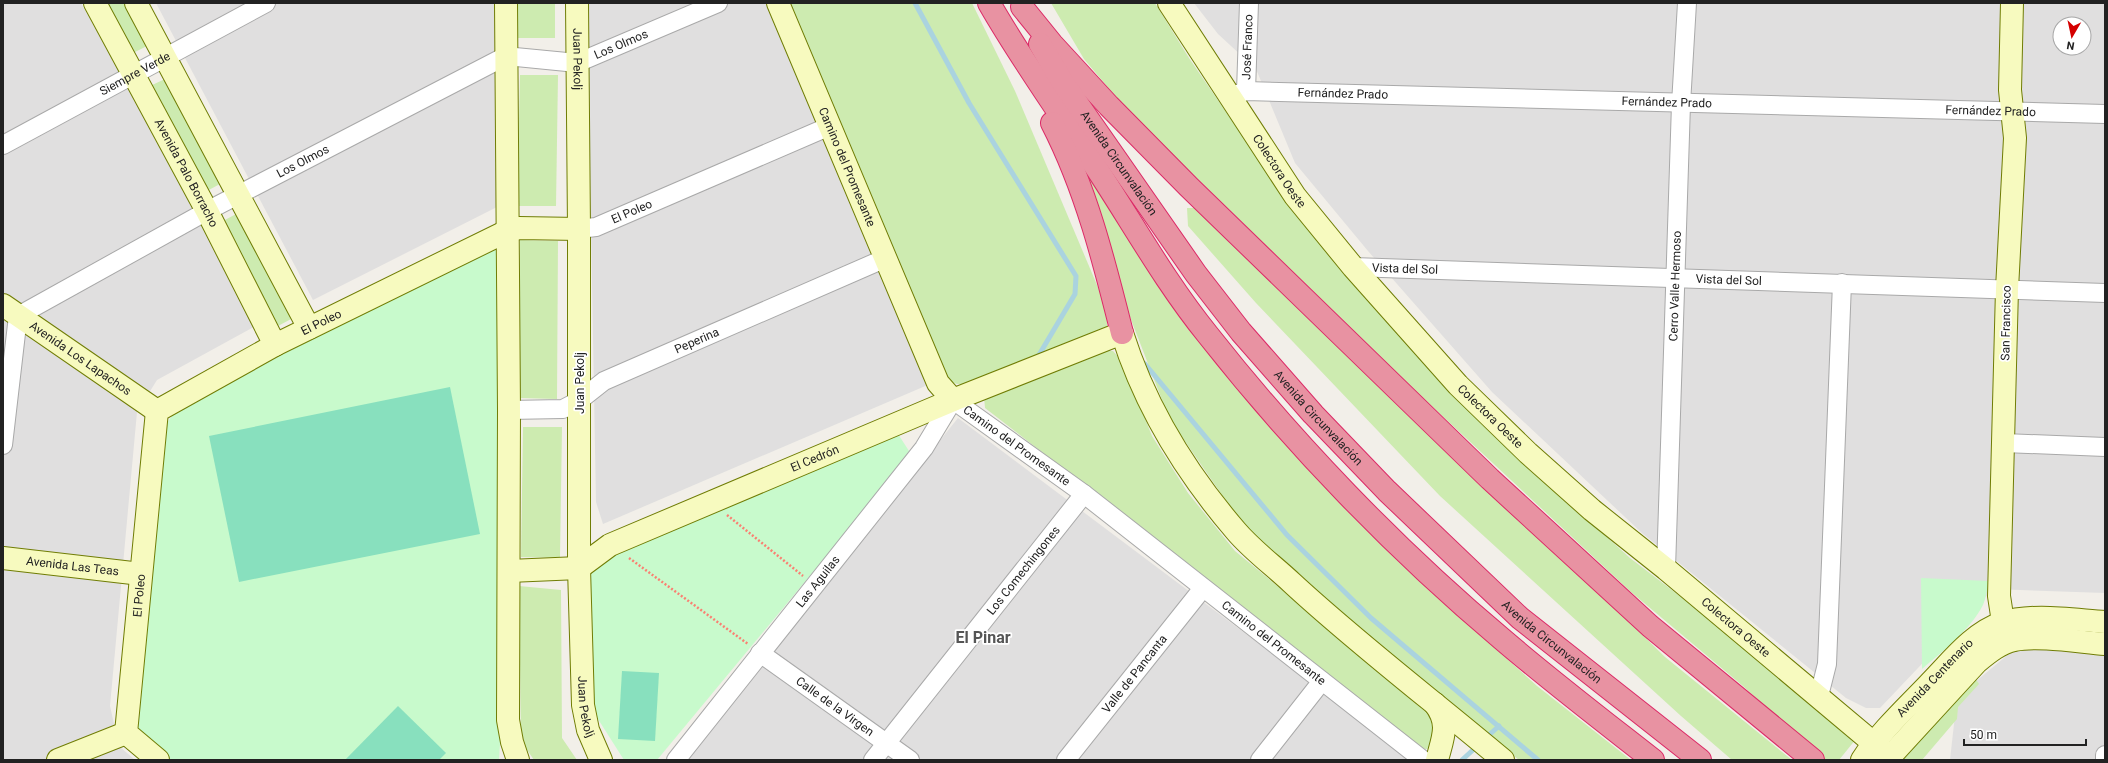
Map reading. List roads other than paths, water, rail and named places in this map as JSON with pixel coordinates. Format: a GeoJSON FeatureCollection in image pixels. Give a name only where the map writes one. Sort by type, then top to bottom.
{"type":"FeatureCollection","features":[{"type":"Feature","properties":{"kind":"highway","name":"Avenida Circunvalación"},"geometry":{"type":"LineString","coordinates":[[1021,5],[1063,83],[1196,274],[1241,332],[1313,414],[1387,491],[1520,618],[1700,760]]}},
{"type":"Feature","properties":{"kind":"highway"},"geometry":{"type":"LineString","coordinates":[[1021,5],[1052,44],[1109,106],[1184,182],[1490,479],[1650,626],[1813,760]]}},
{"type":"Feature","properties":{"kind":"highway","name":"Avenida Circunvalación"},"geometry":{"type":"LineString","coordinates":[[991,6],[1172,288],[1206,334],[1262,403],[1358,505],[1429,573],[1501,638],[1653,760]]}},
{"type":"Feature","properties":{"kind":"highway"},"geometry":{"type":"LineString","coordinates":[[991,6],[1062,142],[1078,181],[1097,235],[1122,333]]}},
{"type":"Feature","properties":{"kind":"street","name":"Avenida Palo Borracho"},"geometry":{"type":"LineString","coordinates":[[95,3],[207,211],[275,345]]}},
{"type":"Feature","properties":{"kind":"street"},"geometry":{"type":"LineString","coordinates":[[136,3],[166,56],[309,328]]}},
{"type":"Feature","properties":{"kind":"street","name":"Siempre Verde"},"geometry":{"type":"LineString","coordinates":[[3,144],[266,3]]}},
{"type":"Feature","properties":{"kind":"street"},"geometry":{"type":"LineString","coordinates":[[506,3],[509,410],[508,720],[512,742],[518,760]]}},
{"type":"Feature","properties":{"kind":"street","name":"Juan Pekolj"},"geometry":{"type":"LineString","coordinates":[[577,3],[580,400],[579,568],[583,705],[588,730],[601,760]]}},
{"type":"Feature","properties":{"kind":"street","name":"Los Olmos"},"geometry":{"type":"LineString","coordinates":[[11,311],[239,195],[506,56],[578,63],[718,3]]}},
{"type":"Feature","properties":{"kind":"street","name":"Camino del Promesante"},"geometry":{"type":"LineString","coordinates":[[778,3],[938,383],[953,400],[1084,494],[1423,760]]}},
{"type":"Feature","properties":{"kind":"street","name":"Colectora Oeste"},"geometry":{"type":"LineString","coordinates":[[1169,3],[1238,94],[1295,196],[1353,267],[1458,385],[1528,453],[1592,510],[1666,569],[1874,741],[1889,758]]}},
{"type":"Feature","properties":{"kind":"street","name":"José Franco"},"geometry":{"type":"LineString","coordinates":[[1238,94],[1249,3]]}},
{"type":"Feature","properties":{"kind":"street","name":"Cerro Valle Hermoso"},"geometry":{"type":"LineString","coordinates":[[1666,569],[1681,104],[1687,3]]}},
{"type":"Feature","properties":{"kind":"street","name":"San Francisco"},"geometry":{"type":"LineString","coordinates":[[2008,631],[1999,596],[2007,289],[2014,138],[2013,110],[2010,90],[2012,3]]}},
{"type":"Feature","properties":{"kind":"street","name":"Fernández Prado"},"geometry":{"type":"LineString","coordinates":[[1238,94],[2013,110],[2105,114]]}},
{"type":"Feature","properties":{"kind":"street","name":"El Poleo"},"geometry":{"type":"LineString","coordinates":[[126,732],[157,411],[275,345],[507,231],[519,228],[579,229],[596,227],[830,126]]}},
{"type":"Feature","properties":{"kind":"street","name":"Peperina"},"geometry":{"type":"LineString","coordinates":[[509,410],[563,409],[580,400],[604,381],[886,258]]}},
{"type":"Feature","properties":{"kind":"street","name":"Vista del Sol"},"geometry":{"type":"LineString","coordinates":[[1353,267],[2105,293]]}},
{"type":"Feature","properties":{"kind":"street"},"geometry":{"type":"LineString","coordinates":[[1819,696],[1827,664],[1842,283]]}},
{"type":"Feature","properties":{"kind":"street"},"geometry":{"type":"LineString","coordinates":[[3,445],[11,311]]}},
{"type":"Feature","properties":{"kind":"street","name":"Avenida Los Lapachos"},"geometry":{"type":"LineString","coordinates":[[11,311],[157,411]]}},
{"type":"Feature","properties":{"kind":"street"},"geometry":{"type":"LineString","coordinates":[[1122,333],[1131,360],[1168,435],[1197,481],[1237,532],[1325,614],[1503,760]]}},
{"type":"Feature","properties":{"kind":"street","name":"El Cedrón"},"geometry":{"type":"LineString","coordinates":[[579,568],[610,545],[710,501],[953,400],[1122,333]]}},
{"type":"Feature","properties":{"kind":"street","name":"Las Aguilas"},"geometry":{"type":"LineString","coordinates":[[676,760],[932,438],[953,400]]}},
{"type":"Feature","properties":{"kind":"street"},"geometry":{"type":"LineString","coordinates":[[2004,443],[2105,447]]}},
{"type":"Feature","properties":{"kind":"street","name":"Los Comechingones"},"geometry":{"type":"LineString","coordinates":[[873,760],[1084,494]]}},
{"type":"Feature","properties":{"kind":"street","name":"Avenida Las Teas"},"geometry":{"type":"LineString","coordinates":[[3,558],[141,574]]}},
{"type":"Feature","properties":{"kind":"street"},"geometry":{"type":"LineString","coordinates":[[509,571],[579,568]]}},
{"type":"Feature","properties":{"kind":"street","name":"Valle de Pancanta"},"geometry":{"type":"LineString","coordinates":[[1066,760],[1203,588]]}},
{"type":"Feature","properties":{"kind":"street"},"geometry":{"type":"LineString","coordinates":[[2008,631],[2042,618],[2105,622]]}},
{"type":"Feature","properties":{"kind":"street","name":"Avenida Centenario"},"geometry":{"type":"LineString","coordinates":[[1862,760],[1874,741],[1973,640],[1990,628],[2008,631]]}},
{"type":"Feature","properties":{"kind":"street"},"geometry":{"type":"LineString","coordinates":[[2008,631],[2029,639],[2105,644]]}},
{"type":"Feature","properties":{"kind":"street","name":"Avenida Centenario"},"geometry":{"type":"LineString","coordinates":[[1889,758],[1977,662],[1991,650],[2008,631]]}},
{"type":"Feature","properties":{"kind":"street","name":"Calle de la Virgen"},"geometry":{"type":"LineString","coordinates":[[760,653],[887,742],[910,760]]}},
{"type":"Feature","properties":{"kind":"street"},"geometry":{"type":"LineString","coordinates":[[1260,760],[1322,681]]}},
{"type":"Feature","properties":{"kind":"street"},"geometry":{"type":"LineString","coordinates":[[1433,702],[1443,715],[1445,723],[1444,737],[1436,760]]}},
{"type":"Feature","properties":{"kind":"street"},"geometry":{"type":"LineString","coordinates":[[58,760],[126,732],[158,760]]}},
{"type":"Feature","properties":{"kind":"street"},"geometry":{"type":"LineString","coordinates":[[2105,755],[2105,760]]}},
{"type":"Feature","properties":{"kind":"waterway"},"geometry":{"type":"LineString","coordinates":[[915,3],[969,103],[1076,276],[1075,294],[1036,360]]}},
{"type":"Feature","properties":{"kind":"waterway"},"geometry":{"type":"LineString","coordinates":[[1145,364],[1287,535],[1371,618],[1538,760]]}},
{"type":"Feature","properties":{"kind":"waterway"},"geometry":{"type":"LineString","coordinates":[[1489,735],[1499,726]]}},
{"type":"Feature","properties":{"kind":"waterway"},"geometry":{"type":"LineString","coordinates":[[1462,760],[1474,749]]}},
{"type":"Feature","properties":{"kind":"district","name":"El Pinar"},"geometry":{"type":"Point","coordinates":[983,637]}}]}
